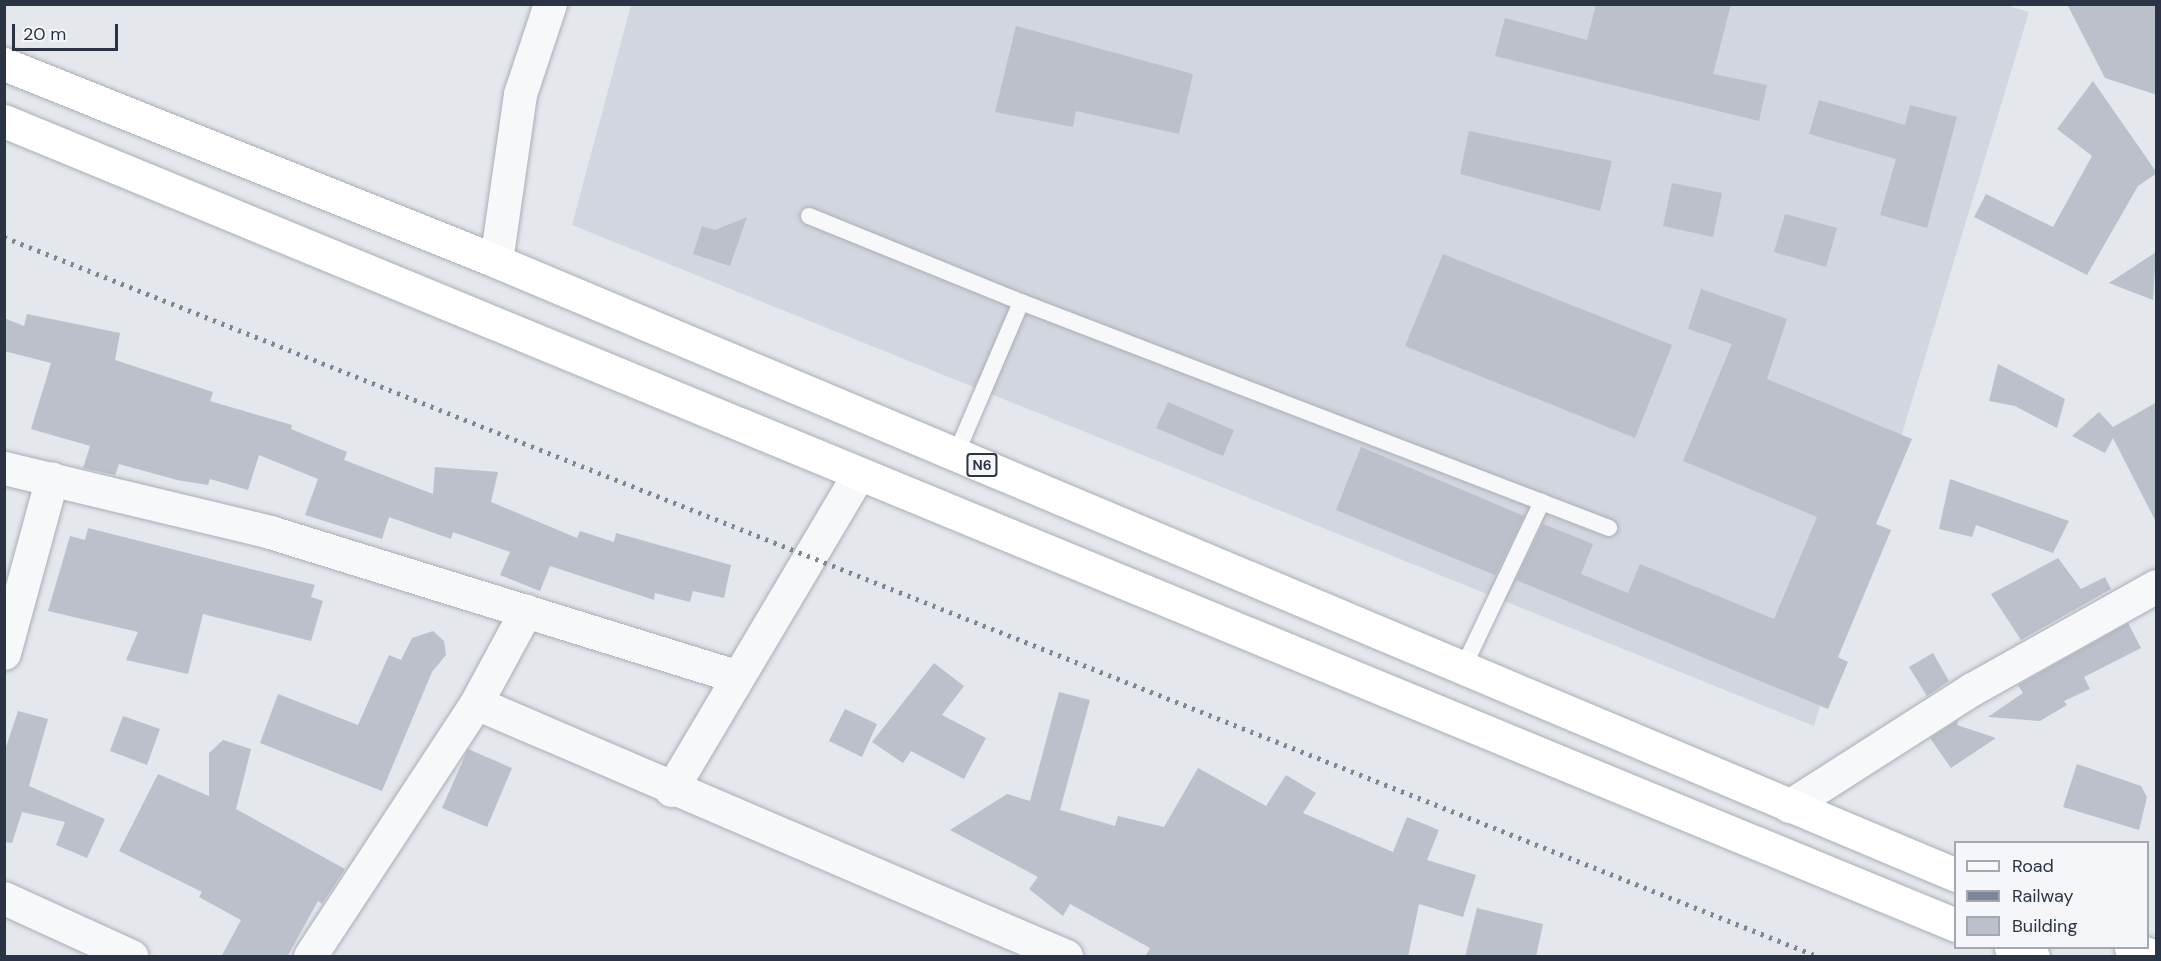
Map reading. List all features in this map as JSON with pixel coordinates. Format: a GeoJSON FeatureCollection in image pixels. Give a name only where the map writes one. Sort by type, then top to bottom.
{"type":"FeatureCollection","features":[{"type":"Feature","properties":{"kind":"highway","name":"N6"},"geometry":{"type":"LineString","coordinates":[[4,64],[496,261],[1954,874]]}},
{"type":"Feature","properties":{"kind":"highway"},"geometry":{"type":"LineString","coordinates":[[4,121],[858,476],[1954,924]]}},
{"type":"Feature","properties":{"kind":"highway"},"geometry":{"type":"LineString","coordinates":[[2013,949],[2033,957]]}},
{"type":"Feature","properties":{"kind":"highway"},"geometry":{"type":"LineString","coordinates":[[2133,949],[2153,957]]}},
{"type":"Feature","properties":{"kind":"street"},"geometry":{"type":"LineString","coordinates":[[496,261],[520,94],[550,4]]}},
{"type":"Feature","properties":{"kind":"street"},"geometry":{"type":"LineString","coordinates":[[4,468],[270,531],[735,676]]}},
{"type":"Feature","properties":{"kind":"street"},"geometry":{"type":"LineString","coordinates":[[671,790],[735,676],[858,476]]}},
{"type":"Feature","properties":{"kind":"street"},"geometry":{"type":"LineString","coordinates":[[4,652],[52,478]]}},
{"type":"Feature","properties":{"kind":"street"},"geometry":{"type":"LineString","coordinates":[[1789,806],[1972,689],[2157,586]]}},
{"type":"Feature","properties":{"kind":"street"},"geometry":{"type":"LineString","coordinates":[[310,957],[476,703],[526,611]]}},
{"type":"Feature","properties":{"kind":"street"},"geometry":{"type":"LineString","coordinates":[[476,703],[671,790],[1066,957]]}},
{"type":"Feature","properties":{"kind":"street"},"geometry":{"type":"LineString","coordinates":[[4,898],[132,957]]}},
{"type":"Feature","properties":{"kind":"lane"},"geometry":{"type":"LineString","coordinates":[[808,216],[1020,302],[1609,528]]}},
{"type":"Feature","properties":{"kind":"lane"},"geometry":{"type":"LineString","coordinates":[[956,454],[1020,302]]}},
{"type":"Feature","properties":{"kind":"lane"},"geometry":{"type":"LineString","coordinates":[[1463,668],[1542,502]]}},
{"type":"Feature","properties":{"kind":"shaded area"},"geometry":{"type":"Polygon","coordinates":[[[2002,4],[2029,12],[1814,726],[572,225],[631,5],[2002,4]]]}},
{"type":"Feature","properties":{"kind":"building"},"geometry":{"type":"Polygon","coordinates":[[[1596,4],[1731,4],[1713,74],[1767,85],[1759,121],[1495,56],[1505,18],[1587,40],[1596,4]]]}},
{"type":"Feature","properties":{"kind":"building"},"geometry":{"type":"Polygon","coordinates":[[[2067,4],[2157,4],[2157,95],[2105,78],[2067,4]]]}},
{"type":"Feature","properties":{"kind":"building"},"geometry":{"type":"Polygon","coordinates":[[[1016,26],[1193,74],[1179,134],[1076,111],[1073,127],[995,112],[1016,26]]]}},
{"type":"Feature","properties":{"kind":"building"},"geometry":{"type":"Polygon","coordinates":[[[2093,81],[2157,173],[2138,186],[2087,275],[1974,217],[1986,194],[2053,227],[2092,156],[2057,129],[2093,81]]]}},
{"type":"Feature","properties":{"kind":"building"},"geometry":{"type":"Polygon","coordinates":[[[1819,100],[1905,125],[1910,105],[1957,117],[1927,228],[1880,215],[1896,159],[1809,134],[1819,100]]]}},
{"type":"Feature","properties":{"kind":"building"},"geometry":{"type":"Polygon","coordinates":[[[1469,131],[1612,161],[1600,211],[1460,174],[1469,131]]]}},
{"type":"Feature","properties":{"kind":"building"},"geometry":{"type":"Polygon","coordinates":[[[1672,183],[1722,193],[1713,237],[1663,226],[1672,183]]]}},
{"type":"Feature","properties":{"kind":"building"},"geometry":{"type":"Polygon","coordinates":[[[1785,214],[1837,228],[1826,267],[1774,252],[1785,214]]]}},
{"type":"Feature","properties":{"kind":"building"},"geometry":{"type":"Polygon","coordinates":[[[747,217],[730,266],[693,254],[702,226],[715,230],[747,217]]]}},
{"type":"Feature","properties":{"kind":"building"},"geometry":{"type":"Polygon","coordinates":[[[2156,252],[2153,300],[2109,283],[2156,252]]]}},
{"type":"Feature","properties":{"kind":"building"},"geometry":{"type":"Polygon","coordinates":[[[1443,254],[1672,345],[1635,438],[1405,346],[1443,254]]]}},
{"type":"Feature","properties":{"kind":"building"},"geometry":{"type":"Polygon","coordinates":[[[1701,289],[1787,319],[1767,379],[1912,439],[1876,524],[1891,530],[1838,657],[1848,662],[1828,709],[1516,580],[1543,524],[1593,544],[1581,574],[1628,593],[1640,564],[1774,619],[1817,517],[1683,461],[1732,344],[1688,329],[1701,289]]]}},
{"type":"Feature","properties":{"kind":"building"},"geometry":{"type":"Polygon","coordinates":[[[27,314],[120,333],[115,360],[213,392],[210,401],[292,425],[291,429],[347,452],[344,460],[433,494],[435,467],[498,472],[491,502],[577,538],[580,531],[614,542],[616,533],[731,565],[724,598],[693,591],[690,602],[655,593],[654,600],[550,566],[540,591],[500,575],[510,552],[453,532],[451,539],[389,517],[382,539],[305,515],[318,479],[259,455],[248,490],[210,479],[208,485],[177,480],[119,464],[115,475],[83,468],[90,446],[31,429],[51,363],[4,351],[4,318],[24,326],[27,314]]]}},
{"type":"Feature","properties":{"kind":"building"},"geometry":{"type":"Polygon","coordinates":[[[1998,364],[2065,399],[2057,428],[2015,406],[1989,401],[1998,364]]]}},
{"type":"Feature","properties":{"kind":"building"},"geometry":{"type":"Polygon","coordinates":[[[1168,402],[1234,430],[1223,456],[1156,428],[1168,402]]]}},
{"type":"Feature","properties":{"kind":"building"},"geometry":{"type":"Polygon","coordinates":[[[2157,402],[2157,524],[2113,438],[2105,453],[2072,436],[2099,412],[2113,427],[2157,402]]]}},
{"type":"Feature","properties":{"kind":"building"},"geometry":{"type":"Polygon","coordinates":[[[1361,447],[1524,516],[1495,575],[1336,510],[1361,447]]]}},
{"type":"Feature","properties":{"kind":"building"},"geometry":{"type":"Polygon","coordinates":[[[1950,479],[2069,521],[2053,553],[1976,525],[1972,537],[1939,529],[1950,479]]]}},
{"type":"Feature","properties":{"kind":"building"},"geometry":{"type":"Polygon","coordinates":[[[88,528],[315,585],[311,597],[323,601],[311,641],[203,614],[188,674],[126,660],[138,632],[48,611],[70,536],[85,540],[88,528]]]}},
{"type":"Feature","properties":{"kind":"building"},"geometry":{"type":"Polygon","coordinates":[[[2058,558],[2081,589],[2105,577],[2111,589],[2021,640],[1991,594],[2058,558]]]}},
{"type":"Feature","properties":{"kind":"building"},"geometry":{"type":"Polygon","coordinates":[[[2128,623],[2141,648],[2084,677],[2090,689],[2064,701],[2067,705],[2040,721],[1988,717],[2023,693],[2018,685],[2128,623]]]}},
{"type":"Feature","properties":{"kind":"building"},"geometry":{"type":"Polygon","coordinates":[[[433,631],[444,641],[446,655],[432,672],[382,791],[260,743],[278,694],[358,725],[389,655],[401,660],[412,638],[433,631]]]}},
{"type":"Feature","properties":{"kind":"building"},"geometry":{"type":"Polygon","coordinates":[[[1933,653],[1949,681],[1927,696],[1909,667],[1933,653]]]}},
{"type":"Feature","properties":{"kind":"building"},"geometry":{"type":"Polygon","coordinates":[[[934,663],[964,686],[942,715],[986,738],[964,779],[911,751],[903,763],[872,742],[934,663]]]}},
{"type":"Feature","properties":{"kind":"building"},"geometry":{"type":"Polygon","coordinates":[[[1059,692],[1090,700],[1060,810],[1115,826],[1118,816],[1164,827],[1198,768],[1266,806],[1286,775],[1316,793],[1303,813],[1393,852],[1407,817],[1439,830],[1427,860],[1476,875],[1463,917],[1419,904],[1408,957],[1145,957],[1150,948],[1070,904],[1063,916],[1029,889],[1038,877],[950,830],[1007,794],[1030,801],[1059,692]]]}},
{"type":"Feature","properties":{"kind":"building"},"geometry":{"type":"Polygon","coordinates":[[[845,709],[877,724],[862,757],[829,741],[845,709]]]}},
{"type":"Feature","properties":{"kind":"building"},"geometry":{"type":"Polygon","coordinates":[[[18,711],[48,719],[29,786],[105,819],[87,858],[56,845],[65,822],[22,812],[12,843],[4,842],[4,753],[18,711]]]}},
{"type":"Feature","properties":{"kind":"building"},"geometry":{"type":"Polygon","coordinates":[[[123,716],[160,729],[147,765],[110,751],[123,716]]]}},
{"type":"Feature","properties":{"kind":"building"},"geometry":{"type":"Polygon","coordinates":[[[1958,720],[1957,725],[1996,738],[1951,768],[1930,738],[1958,720]]]}},
{"type":"Feature","properties":{"kind":"building"},"geometry":{"type":"Polygon","coordinates":[[[223,740],[251,749],[236,809],[345,869],[322,904],[318,901],[287,957],[221,957],[241,920],[199,897],[202,892],[119,851],[158,774],[209,796],[209,753],[223,740]]]}},
{"type":"Feature","properties":{"kind":"building"},"geometry":{"type":"Polygon","coordinates":[[[468,749],[512,768],[487,827],[442,808],[468,749]]]}},
{"type":"Feature","properties":{"kind":"building"},"geometry":{"type":"Polygon","coordinates":[[[2077,764],[2141,786],[2147,797],[2139,830],[2063,807],[2077,764]]]}},
{"type":"Feature","properties":{"kind":"building"},"geometry":{"type":"Polygon","coordinates":[[[1477,908],[1543,924],[1536,957],[1465,957],[1477,908]]]}},
{"type":"Feature","properties":{"kind":"railway"},"geometry":{"type":"LineString","coordinates":[[4,237],[1817,956]]}}]}
